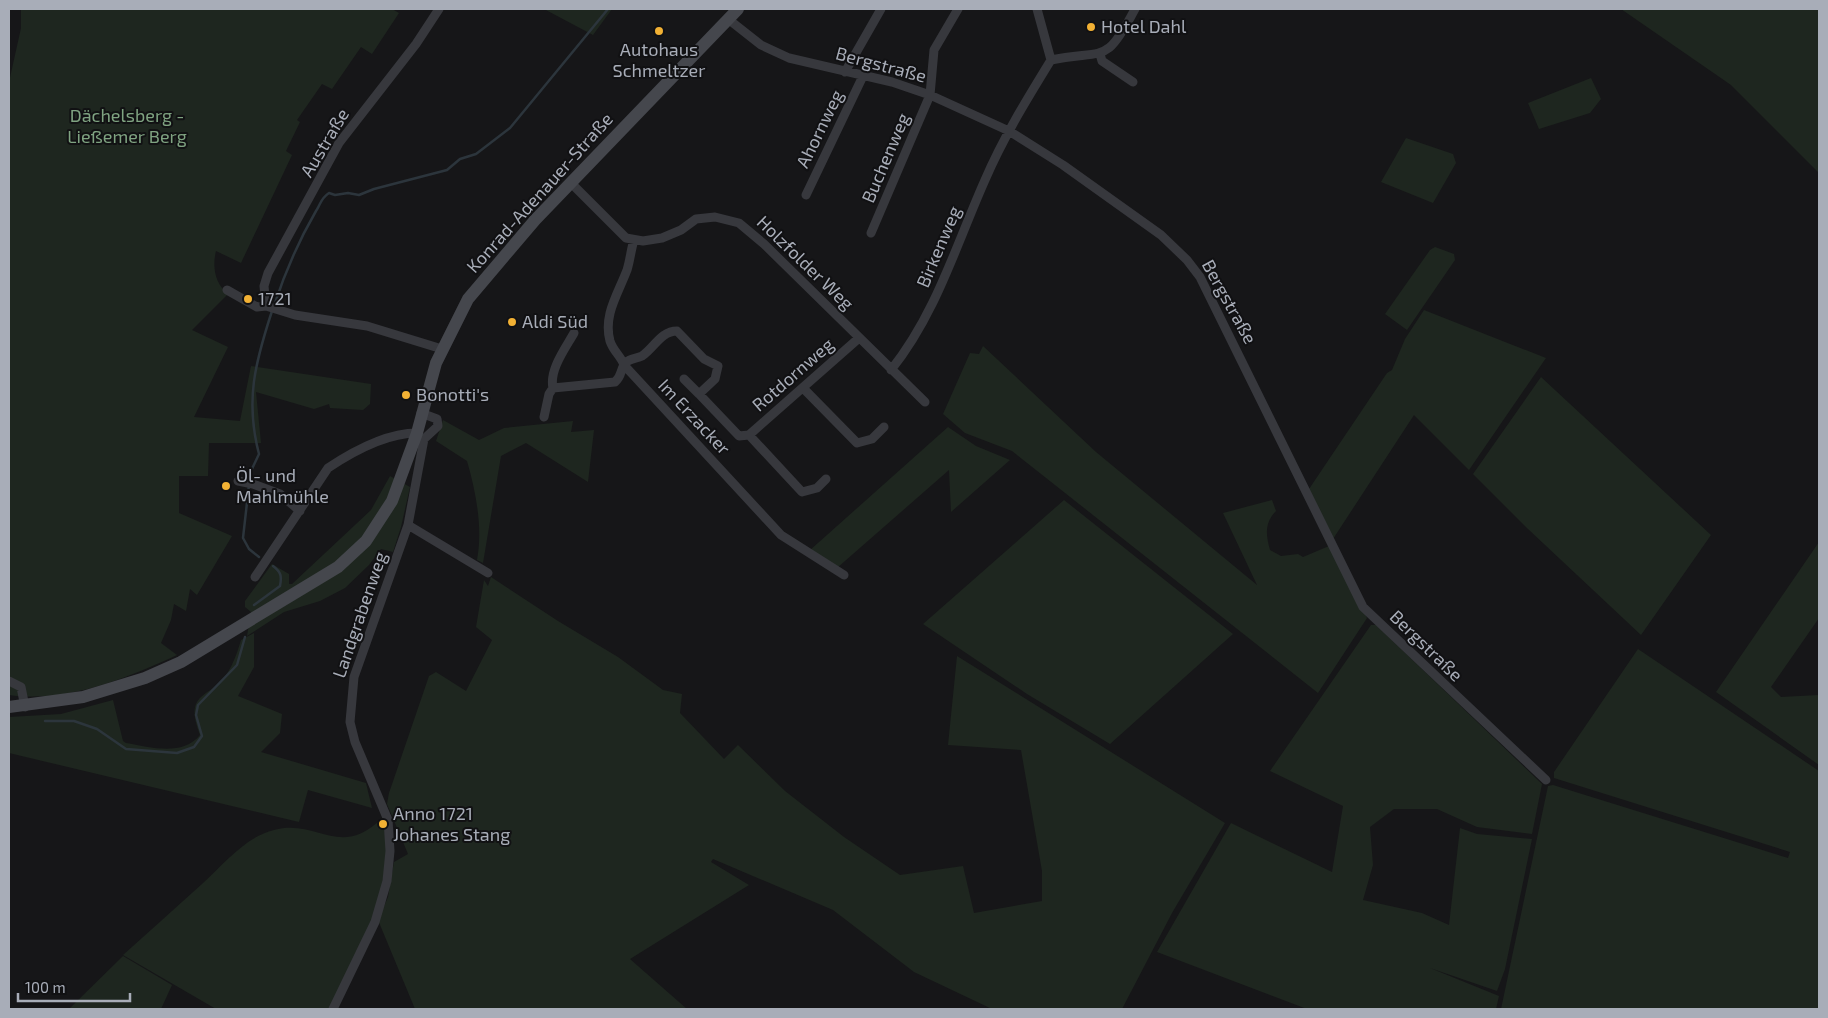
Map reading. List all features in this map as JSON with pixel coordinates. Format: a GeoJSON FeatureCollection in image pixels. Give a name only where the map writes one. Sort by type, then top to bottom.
{"type":"FeatureCollection","features":[{"type":"Feature","properties":{"kind":"main road","name":"Konrad-Adenauer-Straße"},"geometry":{"type":"LineString","coordinates":[[9,707],[83,697],[165,670],[218,640],[338,566],[366,541],[392,501],[417,433],[442,349],[474,290],[509,248],[738,9]]}},
{"type":"Feature","properties":{"kind":"street","name":"Austraße"},"geometry":{"type":"LineString","coordinates":[[268,306],[264,286],[268,273],[297,224],[339,143],[416,44],[438,9]]}},
{"type":"Feature","properties":{"kind":"street"},"geometry":{"type":"LineString","coordinates":[[845,72],[881,9]]}},
{"type":"Feature","properties":{"kind":"street","name":"Buchenweg"},"geometry":{"type":"LineString","coordinates":[[871,233],[930,96],[934,50],[958,9]]}},
{"type":"Feature","properties":{"kind":"street"},"geometry":{"type":"LineString","coordinates":[[1037,9],[1051,60],[1100,54],[1118,40],[1135,9]]}},
{"type":"Feature","properties":{"kind":"street","name":"Bergstraße"},"geometry":{"type":"LineString","coordinates":[[728,19],[761,45],[789,58],[892,82],[930,96],[1009,131],[1133,214],[1161,235],[1187,260],[1200,277],[1363,607],[1546,780]]}},
{"type":"Feature","properties":{"kind":"street"},"geometry":{"type":"LineString","coordinates":[[1100,54],[1102,61],[1132,82]]}},
{"type":"Feature","properties":{"kind":"street","name":"Birkenweg"},"geometry":{"type":"LineString","coordinates":[[891,370],[909,347],[935,299],[985,179],[1009,131],[1051,60]]}},
{"type":"Feature","properties":{"kind":"street","name":"Ahornweg"},"geometry":{"type":"LineString","coordinates":[[806,195],[863,76]]}},
{"type":"Feature","properties":{"kind":"street"},"geometry":{"type":"LineString","coordinates":[[571,183],[613,228],[626,238],[634,240]]}},
{"type":"Feature","properties":{"kind":"street","name":"Holzfolder Weg"},"geometry":{"type":"LineString","coordinates":[[634,240],[662,238],[680,230],[696,219],[715,217],[739,223],[764,244],[925,402]]}},
{"type":"Feature","properties":{"kind":"street","name":"Im Erzacker"},"geometry":{"type":"LineString","coordinates":[[634,240],[628,268],[609,315],[611,342],[624,365],[781,535],[844,575]]}},
{"type":"Feature","properties":{"kind":"street"},"geometry":{"type":"LineString","coordinates":[[227,290],[257,307],[268,306],[295,315],[366,326],[442,349]]}},
{"type":"Feature","properties":{"kind":"street"},"geometry":{"type":"LineString","coordinates":[[553,388],[615,382],[621,376],[624,365],[631,359],[641,356],[666,333],[677,331],[704,360],[718,366],[715,379],[699,394],[684,379]]}},
{"type":"Feature","properties":{"kind":"street"},"geometry":{"type":"LineString","coordinates":[[544,417],[549,394],[553,388],[554,371],[574,333]]}},
{"type":"Feature","properties":{"kind":"street","name":"Rotdornweg"},"geometry":{"type":"LineString","coordinates":[[699,394],[739,436],[749,435],[804,389],[859,338]]}},
{"type":"Feature","properties":{"kind":"street"},"geometry":{"type":"LineString","coordinates":[[804,389],[857,443],[872,439],[884,427]]}},
{"type":"Feature","properties":{"kind":"street","name":"Landgrabenweg"},"geometry":{"type":"LineString","coordinates":[[333,1009],[374,922],[387,881],[390,850],[388,820],[355,742],[350,707],[354,677],[408,525],[424,439],[438,426],[437,419],[422,413]]}},
{"type":"Feature","properties":{"kind":"street"},"geometry":{"type":"LineString","coordinates":[[255,577],[328,468],[341,460],[398,435],[417,433]]}},
{"type":"Feature","properties":{"kind":"street","name":"Rotdornweg"},"geometry":{"type":"LineString","coordinates":[[749,435],[802,492],[817,488],[826,479]]}},
{"type":"Feature","properties":{"kind":"street"},"geometry":{"type":"LineString","coordinates":[[246,482],[280,494],[300,511]]}},
{"type":"Feature","properties":{"kind":"street"},"geometry":{"type":"LineString","coordinates":[[408,525],[488,573]]}},
{"type":"Feature","properties":{"kind":"street"},"geometry":{"type":"LineString","coordinates":[[9,681],[20,688],[25,706]]}},
{"type":"Feature","properties":{"kind":"green space","name":"Dächelsberg - Ließemer Berg"},"geometry":{"type":"Polygon","coordinates":[[[21,9],[392,9],[399,13],[372,54],[361,47],[332,89],[322,84],[297,120],[300,122],[286,151],[292,155],[241,263],[216,251],[214,263],[217,280],[228,294],[192,330],[228,347],[194,417],[240,421],[251,366],[371,384],[370,404],[363,410],[330,408],[329,404],[314,409],[256,392],[261,443],[209,443],[208,476],[179,476],[179,513],[232,536],[197,595],[190,589],[186,611],[174,604],[171,620],[161,643],[177,655],[95,687],[52,696],[31,697],[9,695],[9,82],[21,28],[21,9]]]}},
{"type":"Feature","properties":{"kind":"green space"},"geometry":{"type":"Polygon","coordinates":[[[544,9],[612,9],[593,35],[544,9]]]}},
{"type":"Feature","properties":{"kind":"green space"},"geometry":{"type":"Polygon","coordinates":[[[1621,9],[1819,9],[1819,173],[1731,85],[1621,9]]]}},
{"type":"Feature","properties":{"kind":"green space"},"geometry":{"type":"Polygon","coordinates":[[[1591,78],[1601,99],[1590,113],[1539,129],[1528,103],[1591,78]]]}},
{"type":"Feature","properties":{"kind":"green space"},"geometry":{"type":"Polygon","coordinates":[[[1406,138],[1453,154],[1456,163],[1433,203],[1381,182],[1406,138]]]}},
{"type":"Feature","properties":{"kind":"green space"},"geometry":{"type":"Polygon","coordinates":[[[1435,247],[1454,254],[1455,260],[1407,330],[1385,314],[1430,250],[1435,247]]]}},
{"type":"Feature","properties":{"kind":"green space"},"geometry":{"type":"Polygon","coordinates":[[[1424,310],[1546,358],[1469,470],[1414,415],[1333,539],[1309,489],[1387,373],[1392,370],[1405,339],[1424,310]]]}},
{"type":"Feature","properties":{"kind":"green space"},"geometry":{"type":"Polygon","coordinates":[[[983,346],[1096,452],[1257,585],[1223,513],[1272,500],[1276,511],[1269,520],[1267,529],[1270,550],[1281,556],[1298,554],[1303,557],[1329,546],[1367,618],[1318,693],[1012,451],[965,433],[943,414],[970,353],[979,354],[983,346]]]}},
{"type":"Feature","properties":{"kind":"green space"},"geometry":{"type":"Polygon","coordinates":[[[1541,377],[1711,535],[1641,635],[1528,529],[1473,474],[1541,377]]]}},
{"type":"Feature","properties":{"kind":"green space"},"geometry":{"type":"Polygon","coordinates":[[[443,420],[479,440],[504,428],[573,421],[571,432],[594,430],[588,482],[526,443],[501,456],[483,563],[477,560],[479,548],[478,510],[467,461],[436,441],[443,420]]]}},
{"type":"Feature","properties":{"kind":"green space"},"geometry":{"type":"Polygon","coordinates":[[[948,427],[976,446],[1010,460],[951,512],[949,470],[837,568],[809,551],[948,427]]]}},
{"type":"Feature","properties":{"kind":"green space"},"geometry":{"type":"Polygon","coordinates":[[[390,476],[410,487],[393,552],[381,549],[369,565],[345,588],[320,601],[284,612],[247,636],[251,612],[245,607],[245,601],[272,564],[289,574],[289,584],[292,584],[371,510],[390,476]]]}},
{"type":"Feature","properties":{"kind":"green space"},"geometry":{"type":"Polygon","coordinates":[[[1064,500],[1233,634],[1110,744],[1027,694],[923,624],[1064,500]]]}},
{"type":"Feature","properties":{"kind":"green space"},"geometry":{"type":"Polygon","coordinates":[[[1819,542],[1819,618],[1771,687],[1781,697],[1819,695],[1819,765],[1716,692],[1819,542]]]}},
{"type":"Feature","properties":{"kind":"green space"},"geometry":{"type":"Polygon","coordinates":[[[491,577],[558,621],[618,657],[663,690],[682,694],[680,713],[724,759],[738,745],[785,791],[844,837],[900,875],[963,866],[974,913],[1042,901],[1042,871],[1021,750],[948,745],[957,656],[1225,823],[1172,913],[1122,1009],[992,1009],[914,972],[833,910],[713,859],[711,862],[749,885],[630,959],[687,1009],[415,1009],[378,920],[388,897],[394,862],[408,854],[387,804],[389,793],[429,676],[436,672],[466,691],[492,640],[476,627],[484,580],[488,586],[491,577]]]}},
{"type":"Feature","properties":{"kind":"green space"},"geometry":{"type":"Polygon","coordinates":[[[1371,625],[1376,625],[1542,784],[1532,834],[1477,827],[1437,809],[1394,809],[1370,827],[1373,865],[1363,900],[1422,913],[1449,925],[1460,828],[1477,834],[1532,839],[1505,969],[1497,991],[1430,968],[1499,996],[1496,1009],[1307,1009],[1157,952],[1231,823],[1332,872],[1343,806],[1270,771],[1371,625]]]}},
{"type":"Feature","properties":{"kind":"green space"},"geometry":{"type":"Polygon","coordinates":[[[254,633],[254,667],[238,696],[282,714],[280,733],[261,752],[366,783],[372,808],[308,790],[299,822],[9,753],[9,717],[61,714],[113,700],[123,741],[126,743],[165,749],[184,746],[193,742],[200,735],[196,724],[196,704],[229,671],[241,640],[254,633]]]}},
{"type":"Feature","properties":{"kind":"green space"},"geometry":{"type":"Polygon","coordinates":[[[1638,649],[1819,771],[1819,1009],[1501,1009],[1548,786],[1553,785],[1788,858],[1790,852],[1554,778],[1554,772],[1638,649]]]}},
{"type":"Feature","properties":{"kind":"green space"},"geometry":{"type":"Polygon","coordinates":[[[383,817],[386,863],[382,894],[370,928],[330,1009],[216,1009],[123,955],[235,852],[263,834],[274,830],[290,828],[304,829],[329,836],[354,836],[368,830],[383,817]]]}},
{"type":"Feature","properties":{"kind":"green space"},"geometry":{"type":"Polygon","coordinates":[[[123,956],[172,985],[161,1009],[69,1009],[123,956]]]}},
{"type":"Feature","properties":{"kind":"waterway"},"geometry":{"type":"LineString","coordinates":[[274,306],[287,269],[309,223],[326,195],[329,193],[335,195],[348,193],[359,195],[374,189],[447,170],[460,159],[476,154],[510,128],[608,9]]}},
{"type":"Feature","properties":{"kind":"waterway"},"geometry":{"type":"LineString","coordinates":[[250,480],[251,471],[259,454],[253,417],[252,399],[254,382],[261,348],[272,311]]}},
{"type":"Feature","properties":{"kind":"waterway"},"geometry":{"type":"LineString","coordinates":[[249,485],[243,538],[249,549],[259,557]]}},
{"type":"Feature","properties":{"kind":"waterway"},"geometry":{"type":"LineString","coordinates":[[254,605],[280,586],[280,574],[273,566]]}},
{"type":"Feature","properties":{"kind":"waterway"},"geometry":{"type":"LineString","coordinates":[[45,721],[74,721],[97,729],[126,749],[177,753],[194,747],[202,736],[196,715],[198,705],[237,665],[245,637]]}},
{"type":"Feature","properties":{"kind":"place","name":"Hotel Dahl"},"geometry":{"type":"Point","coordinates":[1091,27]}},
{"type":"Feature","properties":{"kind":"place","name":"Autohaus Schmeltzer"},"geometry":{"type":"Point","coordinates":[659,31]}},
{"type":"Feature","properties":{"kind":"place","name":"1721"},"geometry":{"type":"Point","coordinates":[248,299]}},
{"type":"Feature","properties":{"kind":"place","name":"Aldi Süd"},"geometry":{"type":"Point","coordinates":[512,322]}},
{"type":"Feature","properties":{"kind":"place","name":"Bonotti's"},"geometry":{"type":"Point","coordinates":[406,395]}},
{"type":"Feature","properties":{"kind":"place","name":"Öl- und Mahlmühle"},"geometry":{"type":"Point","coordinates":[226,486]}},
{"type":"Feature","properties":{"kind":"place","name":"Anno 1721 Johanes Stang"},"geometry":{"type":"Point","coordinates":[383,824]}}]}
